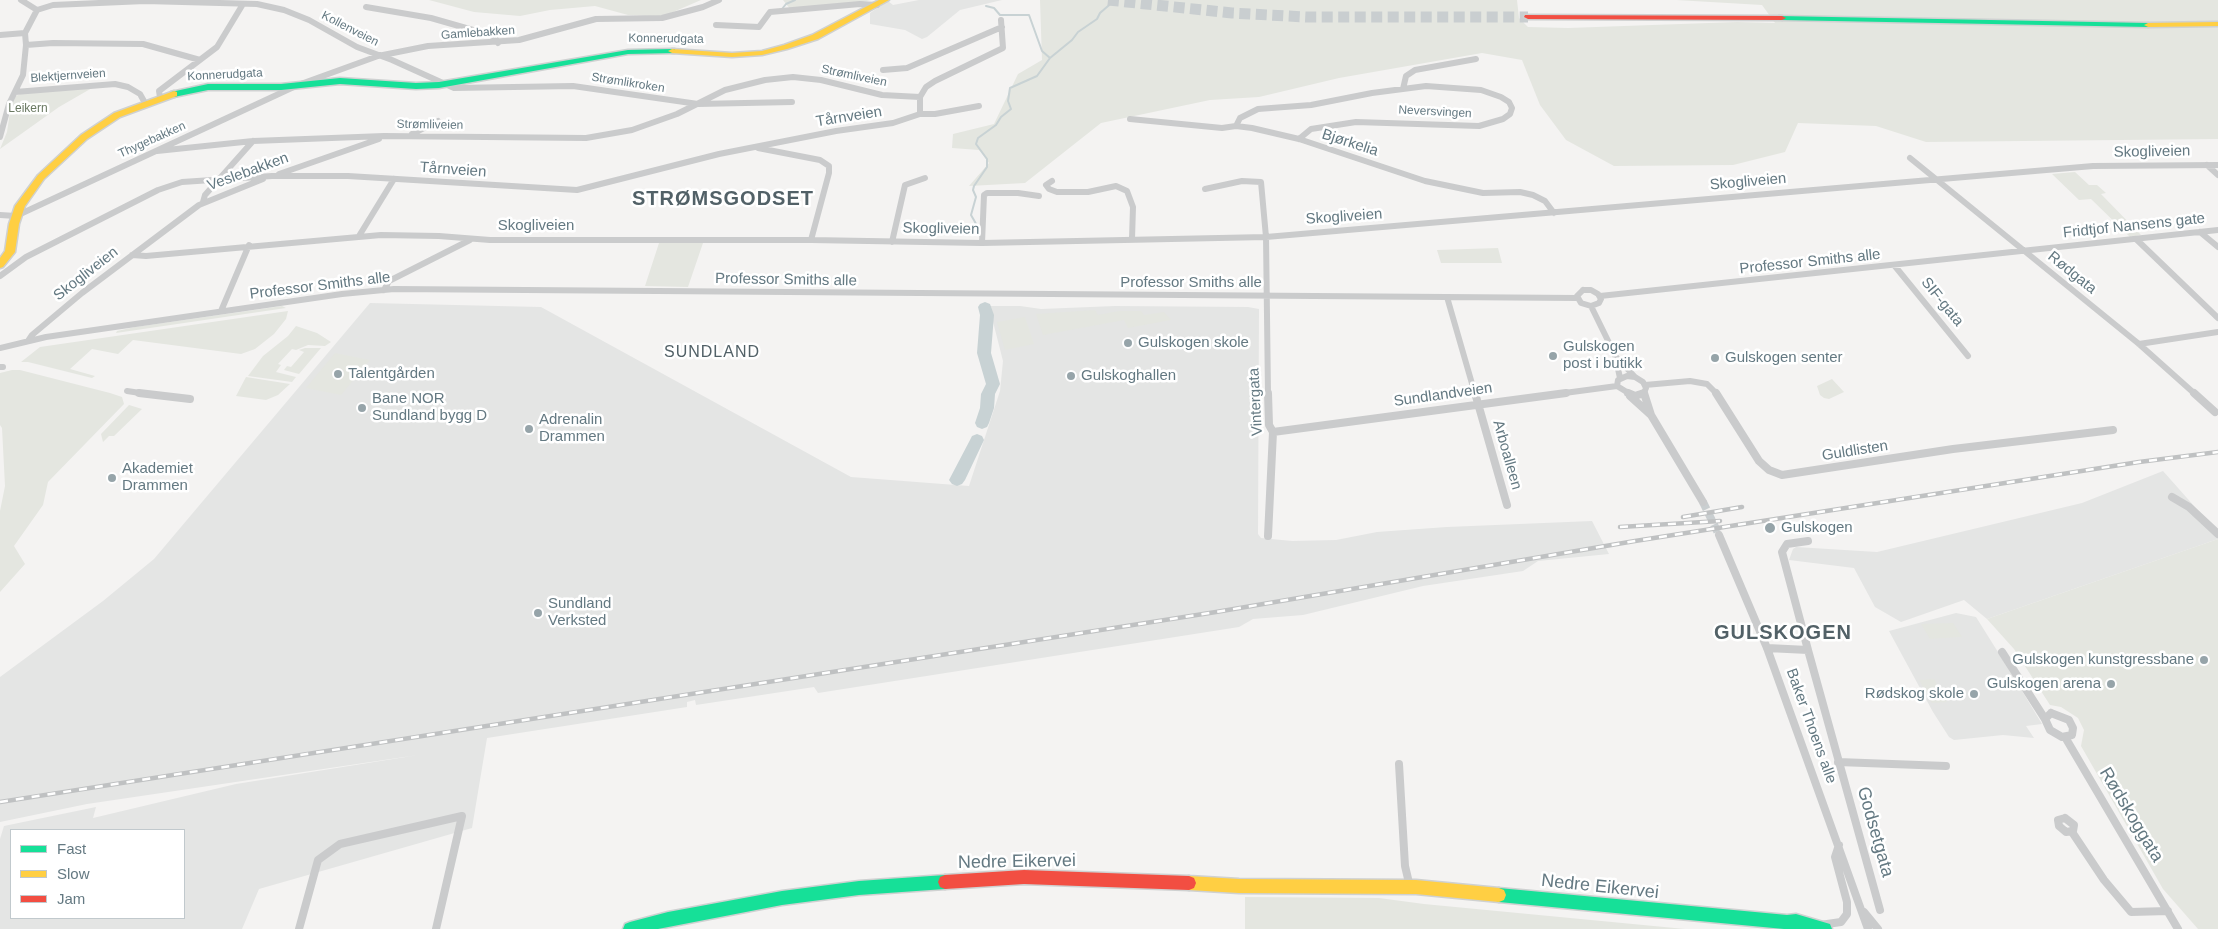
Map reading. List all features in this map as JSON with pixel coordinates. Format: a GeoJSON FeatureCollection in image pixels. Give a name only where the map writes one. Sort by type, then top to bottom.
{"type":"FeatureCollection","features":[{"type":"Feature","properties":{"kind":"main road","name":"Konnerudgata"},"geometry":{"type":"LineString","coordinates":[[0,266],[11,248],[16,216],[33,186],[69,149],[112,119],[160,97],[181,91],[208,88],[294,88],[340,81],[416,86],[448,85],[623,52],[669,51],[732,55],[770,52],[815,37],[881,2]]}},
{"type":"Feature","properties":{"kind":"main road"},"geometry":{"type":"LineString","coordinates":[[1528,17],[1713,16],[2124,26],[2210,26]]}},
{"type":"Feature","properties":{"kind":"main road","name":"Nedre Eikervei"},"geometry":{"type":"LineString","coordinates":[[630,929],[668,919],[782,898],[860,888],[982,879],[1087,878],[1239,886],[1410,887],[1470,891],[1787,922],[1796,921],[1820,927]]}},
{"type":"Feature","properties":{"kind":"main road","name":"Nedre Eikervei"},"geometry":{"type":"LineString","coordinates":[[1787,922],[1799,929]]}},
{"type":"Feature","properties":{"kind":"street"},"geometry":{"type":"LineString","coordinates":[[0,34],[25,33],[37,10],[21,0]]}},
{"type":"Feature","properties":{"kind":"street","name":"Gamlebakken"},"geometry":{"type":"LineString","coordinates":[[294,88],[378,56],[428,46],[498,43],[519,40],[596,19],[662,18],[703,7],[719,0]]}},
{"type":"Feature","properties":{"kind":"street","name":"Kollenveien"},"geometry":{"type":"LineString","coordinates":[[37,10],[53,6],[92,2],[179,1],[257,4],[284,10],[309,20],[358,48],[392,60],[448,85]]}},
{"type":"Feature","properties":{"kind":"street","name":"Konnerudgata"},"geometry":{"type":"LineString","coordinates":[[716,25],[760,27],[770,12],[881,2]]}},
{"type":"Feature","properties":{"kind":"street"},"geometry":{"type":"LineString","coordinates":[[160,97],[159,92],[217,47],[243,4]]}},
{"type":"Feature","properties":{"kind":"street"},"geometry":{"type":"LineString","coordinates":[[366,7],[431,18],[494,36],[498,43]]}},
{"type":"Feature","properties":{"kind":"street"},"geometry":{"type":"LineString","coordinates":[[920,114],[920,98],[926,87],[934,81],[1003,48],[1001,20]]}},
{"type":"Feature","properties":{"kind":"street","name":"Strømliveien"},"geometry":{"type":"LineString","coordinates":[[883,70],[906,68],[1002,27]]}},
{"type":"Feature","properties":{"kind":"street","name":"Blektjernveien"},"geometry":{"type":"LineString","coordinates":[[0,137],[2,120],[23,75],[26,45],[25,33]]}},
{"type":"Feature","properties":{"kind":"street"},"geometry":{"type":"LineString","coordinates":[[26,45],[53,43],[143,44],[200,60]]}},
{"type":"Feature","properties":{"kind":"street","name":"Neversvingen"},"geometry":{"type":"LineString","coordinates":[[1403,88],[1406,76],[1416,70],[1476,59]]}},
{"type":"Feature","properties":{"kind":"street","name":"Strømliveien"},"geometry":{"type":"LineString","coordinates":[[157,151],[253,141],[384,136],[586,138],[632,130],[698,104],[724,90],[765,80],[793,78],[821,80],[882,95],[920,98]]}},
{"type":"Feature","properties":{"kind":"street","name":"Blektjernveien"},"geometry":{"type":"LineString","coordinates":[[15,92],[115,84],[128,87],[140,94],[145,103]]}},
{"type":"Feature","properties":{"kind":"street","name":"Konnerudgata"},"geometry":{"type":"LineString","coordinates":[[448,85],[454,88],[556,85]]}},
{"type":"Feature","properties":{"kind":"street","name":"Strømlikroken"},"geometry":{"type":"LineString","coordinates":[[556,85],[698,104]]}},
{"type":"Feature","properties":{"kind":"street","name":"Neversvingen"},"geometry":{"type":"LineString","coordinates":[[1236,126],[1240,118],[1248,112],[1258,109],[1311,105],[1403,88],[1426,86],[1480,90],[1501,96],[1509,102],[1512,108],[1510,114],[1503,119],[1479,126],[1356,122],[1311,129],[1298,139]]}},
{"type":"Feature","properties":{"kind":"street","name":"Thygebakken"},"geometry":{"type":"LineString","coordinates":[[16,216],[294,88]]}},
{"type":"Feature","properties":{"kind":"street","name":"Strømliveien"},"geometry":{"type":"LineString","coordinates":[[698,104],[792,102]]}},
{"type":"Feature","properties":{"kind":"street","name":"Tårnveien"},"geometry":{"type":"LineString","coordinates":[[0,276],[26,257],[158,190],[182,182],[272,176],[348,176],[577,190],[602,185],[687,161],[836,131],[893,123],[920,114],[935,114],[979,106]]}},
{"type":"Feature","properties":{"kind":"street","name":"Bjørkelia"},"geometry":{"type":"LineString","coordinates":[[1130,119],[1167,121],[1222,128],[1236,126],[1298,139],[1425,181],[1483,193],[1520,192],[1533,195],[1545,201],[1554,213]]}},
{"type":"Feature","properties":{"kind":"street"},"geometry":{"type":"LineString","coordinates":[[408,136],[438,121]]}},
{"type":"Feature","properties":{"kind":"street","name":"Veslebakken"},"geometry":{"type":"LineString","coordinates":[[132,255],[203,202],[384,136]]}},
{"type":"Feature","properties":{"kind":"street"},"geometry":{"type":"LineString","coordinates":[[203,202],[205,195],[253,141]]}},
{"type":"Feature","properties":{"kind":"street"},"geometry":{"type":"LineString","coordinates":[[755,148],[820,160],[829,166],[829,173],[811,240]]}},
{"type":"Feature","properties":{"kind":"street","name":"Rødgata"},"geometry":{"type":"LineString","coordinates":[[1910,158],[2139,344],[2215,412]]}},
{"type":"Feature","properties":{"kind":"street","name":"Skogliveien"},"geometry":{"type":"LineString","coordinates":[[28,341],[32,335],[57,314],[132,255],[146,256],[359,236],[439,236],[470,239],[811,240],[982,243],[1266,237],[2093,166],[2218,164]]}},
{"type":"Feature","properties":{"kind":"street"},"geometry":{"type":"LineString","coordinates":[[2207,165],[2218,175]]}},
{"type":"Feature","properties":{"kind":"street"},"geometry":{"type":"LineString","coordinates":[[892,242],[905,186],[926,178]]}},
{"type":"Feature","properties":{"kind":"street"},"geometry":{"type":"LineString","coordinates":[[359,236],[394,179]]}},
{"type":"Feature","properties":{"kind":"street"},"geometry":{"type":"LineString","coordinates":[[1052,181],[1046,184],[1049,189],[1057,192],[1088,192],[1116,186],[1127,191],[1133,207],[1132,239]]}},
{"type":"Feature","properties":{"kind":"street","name":"Vintergata"},"geometry":{"type":"LineString","coordinates":[[1205,189],[1239,182],[1261,182],[1266,237],[1268,398],[1272,432],[1268,536]]}},
{"type":"Feature","properties":{"kind":"street"},"geometry":{"type":"LineString","coordinates":[[982,243],[984,195],[987,193],[1018,193],[1039,196]]}},
{"type":"Feature","properties":{"kind":"street"},"geometry":{"type":"LineString","coordinates":[[0,215],[16,216]]}},
{"type":"Feature","properties":{"kind":"street","name":"Fridtjof Nansens gate"},"geometry":{"type":"LineString","coordinates":[[2023,251],[2218,230]]}},
{"type":"Feature","properties":{"kind":"street"},"geometry":{"type":"LineString","coordinates":[[2200,232],[2218,247]]}},
{"type":"Feature","properties":{"kind":"street","name":"Skogliveien"},"geometry":{"type":"LineString","coordinates":[[384,290],[389,282],[470,239]]}},
{"type":"Feature","properties":{"kind":"street"},"geometry":{"type":"LineString","coordinates":[[2136,239],[2218,318]]}},
{"type":"Feature","properties":{"kind":"street"},"geometry":{"type":"LineString","coordinates":[[222,311],[249,245]]}},
{"type":"Feature","properties":{"kind":"street","name":"Professor Smiths alle"},"geometry":{"type":"LineString","coordinates":[[1600,296],[2023,251]]}},
{"type":"Feature","properties":{"kind":"street","name":"SIF-gata"},"geometry":{"type":"LineString","coordinates":[[1894,265],[1968,356]]}},
{"type":"Feature","properties":{"kind":"street","name":"Professor Smiths alle"},"geometry":{"type":"LineString","coordinates":[[0,348],[28,341],[222,311],[384,290],[1577,298]]}},
{"type":"Feature","properties":{"kind":"street"},"geometry":{"type":"LineString","coordinates":[[1583,290],[1591,290],[1600,296],[1600,303],[1591,306],[1584,305],[1577,298],[1578,293],[1583,290]]}},
{"type":"Feature","properties":{"kind":"street","name":"Arboalleen"},"geometry":{"type":"LineString","coordinates":[[1447,297],[1507,505]]}},
{"type":"Feature","properties":{"kind":"street"},"geometry":{"type":"LineString","coordinates":[[1591,306],[1615,355],[1620,378],[1617,386],[1651,416],[1703,502]]}},
{"type":"Feature","properties":{"kind":"street"},"geometry":{"type":"LineString","coordinates":[[2139,344],[2218,332]]}},
{"type":"Feature","properties":{"kind":"street"},"geometry":{"type":"LineString","coordinates":[[1615,355],[1644,389],[1651,416]]}},
{"type":"Feature","properties":{"kind":"street"},"geometry":{"type":"LineString","coordinates":[[1620,378],[1634,377]]}},
{"type":"Feature","properties":{"kind":"street","name":"Guldlisten"},"geometry":{"type":"LineString","coordinates":[[1644,389],[1690,380],[1707,384],[1716,392],[1759,461],[1769,470],[1782,474],[1953,448],[2113,430]]}},
{"type":"Feature","properties":{"kind":"street","name":"Sundlandveien"},"geometry":{"type":"LineString","coordinates":[[1272,432],[1617,386]]}},
{"type":"Feature","properties":{"kind":"street"},"geometry":{"type":"LineString","coordinates":[[1630,396],[1638,396],[1644,389]]}},
{"type":"Feature","properties":{"kind":"street"},"geometry":{"type":"LineString","coordinates":[[127,391],[167,397],[190,398]]}},
{"type":"Feature","properties":{"kind":"street"},"geometry":{"type":"LineString","coordinates":[[2172,497],[2189,507],[2218,534]]}},
{"type":"Feature","properties":{"kind":"street","name":"Baker Thoens alle"},"geometry":{"type":"LineString","coordinates":[[1720,535],[1767,648],[1868,929]]}},
{"type":"Feature","properties":{"kind":"street","name":"Godsetgata"},"geometry":{"type":"LineString","coordinates":[[1808,541],[1787,544],[1782,552],[1880,910]]}},
{"type":"Feature","properties":{"kind":"street"},"geometry":{"type":"LineString","coordinates":[[1767,648],[1808,650]]}},
{"type":"Feature","properties":{"kind":"street"},"geometry":{"type":"LineString","coordinates":[[2002,652],[2045,719],[2050,730],[2065,737],[2074,732],[2069,720],[2055,714],[2048,714],[2045,719]]}},
{"type":"Feature","properties":{"kind":"street","name":"Rødskoggata"},"geometry":{"type":"LineString","coordinates":[[2065,737],[2178,929]]}},
{"type":"Feature","properties":{"kind":"street","name":"Godsetgata"},"geometry":{"type":"LineString","coordinates":[[1838,762],[1946,766]]}},
{"type":"Feature","properties":{"kind":"street"},"geometry":{"type":"LineString","coordinates":[[1398,764],[1405,866],[1410,887]]}},
{"type":"Feature","properties":{"kind":"street"},"geometry":{"type":"LineString","coordinates":[[299,929],[318,860],[340,844],[462,816],[436,929]]}},
{"type":"Feature","properties":{"kind":"street"},"geometry":{"type":"LineString","coordinates":[[2072,832],[2104,880],[2132,912],[2168,911]]}},
{"type":"Feature","properties":{"kind":"street","name":"Baker Thoens alle"},"geometry":{"type":"LineString","coordinates":[[1820,927],[1832,925],[1845,919],[1848,914],[1847,902],[1835,857],[1838,845]]}},
{"type":"Feature","properties":{"kind":"street","name":"Baker Thoens alle"},"geometry":{"type":"LineString","coordinates":[[1862,911],[1878,929]]}},
{"type":"Feature","properties":{"kind":"shaded area"},"geometry":{"type":"Polygon","coordinates":[[[919,0],[1002,0],[960,10],[922,39],[905,30],[870,24],[870,13],[888,1],[893,5],[919,0]]]}},
{"type":"Feature","properties":{"kind":"shaded area","name":"SUNDLAND"},"geometry":{"type":"Polygon","coordinates":[[[370,303],[541,307],[851,477],[969,486],[1000,391],[1003,361],[989,306],[1020,306],[1041,309],[1115,306],[1248,307],[1259,309],[1258,534],[1261,538],[1292,541],[1336,540],[1377,532],[1592,521],[1609,554],[1538,561],[1523,571],[1423,586],[1303,615],[1253,619],[1239,627],[818,693],[814,687],[696,705],[695,700],[687,702],[687,707],[487,738],[472,828],[259,889],[242,929],[0,929],[0,839],[4,826],[96,807],[93,818],[236,784],[418,755],[87,804],[0,822],[0,677],[103,601],[154,559],[370,303]]]}},
{"type":"Feature","properties":{"kind":"shaded area"},"geometry":{"type":"Polygon","coordinates":[[[2163,471],[2218,533],[2218,539],[1987,619],[1964,600],[1901,622],[1875,607],[1854,568],[1789,560],[1793,549],[1796,547],[1877,552],[2082,503],[2163,471]]]}},
{"type":"Feature","properties":{"kind":"shaded area","name":"Rødskog skole"},"geometry":{"type":"Polygon","coordinates":[[[1956,613],[1976,617],[2013,676],[2042,724],[2026,726],[2034,738],[2003,735],[1954,740],[1949,737],[1933,712],[1889,631],[1956,613]]]}},
{"type":"Feature","properties":{"kind":"green space"},"geometry":{"type":"Polygon","coordinates":[[[429,0],[701,0],[664,16],[628,15],[595,6],[550,10],[520,16],[474,12],[429,0]]]}},
{"type":"Feature","properties":{"kind":"green space"},"geometry":{"type":"Polygon","coordinates":[[[783,0],[871,0],[849,5],[790,9],[783,0]]]}},
{"type":"Feature","properties":{"kind":"green space"},"geometry":{"type":"Polygon","coordinates":[[[1040,0],[1517,0],[1519,18],[1528,27],[1568,28],[1737,22],[1775,23],[1762,5],[1676,0],[2218,0],[2218,139],[1926,142],[1876,126],[1798,123],[1785,152],[1733,165],[1614,166],[1566,140],[1540,105],[1522,60],[1482,53],[1339,78],[1259,97],[1210,100],[1101,123],[1025,183],[969,186],[989,163],[979,150],[952,148],[953,134],[994,124],[1018,74],[1042,60],[1040,0]]]}},
{"type":"Feature","properties":{"kind":"green space","name":"Leikern"},"geometry":{"type":"Polygon","coordinates":[[[92,88],[59,107],[0,149],[7,132],[11,105],[16,96],[24,92],[92,88]]]}},
{"type":"Feature","properties":{"kind":"green space"},"geometry":{"type":"Polygon","coordinates":[[[2075,172],[2089,185],[2097,185],[2106,193],[2101,194],[2141,235],[2130,237],[2091,199],[2079,200],[2052,174],[2075,172]]]}},
{"type":"Feature","properties":{"kind":"green space"},"geometry":{"type":"Polygon","coordinates":[[[659,243],[703,243],[688,287],[645,286],[659,243]]]}},
{"type":"Feature","properties":{"kind":"green space"},"geometry":{"type":"Polygon","coordinates":[[[1498,248],[1502,263],[1441,263],[1437,250],[1498,248]]]}},
{"type":"Feature","properties":{"kind":"green space"},"geometry":{"type":"Polygon","coordinates":[[[282,306],[286,308],[116,333],[117,331],[135,327],[282,306]]]}},
{"type":"Feature","properties":{"kind":"green space"},"geometry":{"type":"Polygon","coordinates":[[[1095,310],[1098,315],[1119,311],[1141,311],[1144,315],[1164,312],[1171,320],[1128,328],[1124,320],[1043,335],[1036,314],[1095,310]]]}},
{"type":"Feature","properties":{"kind":"green space"},"geometry":{"type":"Polygon","coordinates":[[[288,311],[286,319],[274,334],[255,349],[241,354],[133,340],[118,354],[92,349],[70,369],[95,376],[92,378],[28,362],[21,362],[40,347],[288,311]]]}},
{"type":"Feature","properties":{"kind":"green space"},"geometry":{"type":"Polygon","coordinates":[[[1025,317],[1034,344],[1005,350],[997,322],[1025,317]]]}},
{"type":"Feature","properties":{"kind":"green space"},"geometry":{"type":"Polygon","coordinates":[[[296,326],[317,333],[331,342],[325,346],[308,345],[296,350],[292,349],[278,364],[281,365],[276,372],[296,377],[292,382],[248,376],[263,356],[288,336],[296,326]]]}},
{"type":"Feature","properties":{"kind":"green space"},"geometry":{"type":"Polygon","coordinates":[[[321,348],[299,374],[284,370],[287,366],[291,367],[304,352],[299,350],[321,348]]]}},
{"type":"Feature","properties":{"kind":"green space","name":"Talentgården"},"geometry":{"type":"Polygon","coordinates":[[[335,353],[370,360],[341,395],[306,388],[335,353]]]}},
{"type":"Feature","properties":{"kind":"green space"},"geometry":{"type":"Polygon","coordinates":[[[20,370],[110,393],[122,397],[124,404],[48,482],[43,505],[14,546],[25,564],[0,592],[0,511],[5,486],[2,428],[0,425],[0,373],[20,370]]]}},
{"type":"Feature","properties":{"kind":"green space"},"geometry":{"type":"Polygon","coordinates":[[[246,377],[290,384],[278,395],[266,400],[236,396],[246,377]]]}},
{"type":"Feature","properties":{"kind":"green space"},"geometry":{"type":"Polygon","coordinates":[[[1832,379],[1844,392],[1829,399],[1824,398],[1820,395],[1817,386],[1832,379]]]}},
{"type":"Feature","properties":{"kind":"green space"},"geometry":{"type":"Polygon","coordinates":[[[129,405],[142,409],[114,436],[109,436],[103,442],[101,434],[129,405]]]}},
{"type":"Feature","properties":{"kind":"green space"},"geometry":{"type":"Polygon","coordinates":[[[2218,539],[2218,929],[2198,929],[2163,889],[2081,746],[2084,730],[2078,718],[2061,707],[2050,705],[2014,649],[1987,619],[2218,539]]]}},
{"type":"Feature","properties":{"kind":"green space"},"geometry":{"type":"Polygon","coordinates":[[[1953,623],[1962,637],[1930,639],[1921,624],[1953,623]]]}},
{"type":"Feature","properties":{"kind":"green space"},"geometry":{"type":"Polygon","coordinates":[[[1934,679],[1947,702],[1932,703],[1919,680],[1934,679]]]}},
{"type":"Feature","properties":{"kind":"green space"},"geometry":{"type":"Polygon","coordinates":[[[1245,897],[1379,898],[1685,929],[1245,929],[1245,897]]]}},
{"type":"Feature","properties":{"kind":"waterway"},"geometry":{"type":"LineString","coordinates":[[782,9],[786,4],[795,0]]}},
{"type":"Feature","properties":{"kind":"waterway"},"geometry":{"type":"LineString","coordinates":[[1050,58],[1072,40],[1078,32],[1097,19],[1100,13],[1115,0]]}},
{"type":"Feature","properties":{"kind":"waterway"},"geometry":{"type":"LineString","coordinates":[[986,6],[994,8],[1000,15],[1029,15],[1042,51],[1050,58]]}},
{"type":"Feature","properties":{"kind":"waterway"},"geometry":{"type":"LineString","coordinates":[[980,236],[978,234],[979,229],[971,215],[976,197],[973,190],[974,186],[987,167],[987,159],[976,144],[978,138],[996,125],[1001,117],[1011,109],[1008,101],[1010,88],[1037,76],[1050,58]]}},
{"type":"Feature","properties":{"kind":"waterway"},"geometry":{"type":"LineString","coordinates":[[982,423],[987,408],[988,394],[993,384],[984,353],[987,315],[985,307]]}},
{"type":"Feature","properties":{"kind":"waterway"},"geometry":{"type":"LineString","coordinates":[[957,480],[977,440]]}},
{"type":"Feature","properties":{"kind":"tunnel"},"geometry":{"type":"LineString","coordinates":[[1108,0],[1232,13],[1306,17],[1528,17]]}},
{"type":"Feature","properties":{"kind":"tunnel"},"geometry":{"type":"LineString","coordinates":[[1703,502],[1719,535]]}},
{"type":"Feature","properties":{"kind":"railway"},"geometry":{"type":"LineString","coordinates":[[0,802],[1216,612],[1635,541],[2139,462],[2218,452]]}},
{"type":"Feature","properties":{"kind":"railway"},"geometry":{"type":"LineString","coordinates":[[1683,517],[1742,507]]}},
{"type":"Feature","properties":{"kind":"railway"},"geometry":{"type":"LineString","coordinates":[[1620,527],[1720,521]]}},
{"type":"Feature","properties":{"kind":"traffic: fast"},"geometry":{"type":"LineString","coordinates":[[1782,18],[2148,25]]}},
{"type":"Feature","properties":{"kind":"traffic: fast"},"geometry":{"type":"LineString","coordinates":[[174,94],[208,87],[281,87],[340,81],[416,86],[439,85],[628,52],[672,51]]}},
{"type":"Feature","properties":{"kind":"traffic: fast"},"geometry":{"type":"LineString","coordinates":[[630,929],[668,919],[782,898],[859,888],[945,882]]}},
{"type":"Feature","properties":{"kind":"traffic: fast"},"geometry":{"type":"LineString","coordinates":[[1499,895],[1787,922],[1796,921],[1825,929]]}},
{"type":"Feature","properties":{"kind":"traffic: slow"},"geometry":{"type":"LineString","coordinates":[[672,51],[732,55],[762,53],[815,37],[885,0]]}},
{"type":"Feature","properties":{"kind":"traffic: slow"},"geometry":{"type":"LineString","coordinates":[[2148,25],[2218,24]]}},
{"type":"Feature","properties":{"kind":"traffic: slow"},"geometry":{"type":"LineString","coordinates":[[0,265],[10,252],[14,224],[20,206],[41,177],[58,160],[84,137],[117,115],[174,94]]}},
{"type":"Feature","properties":{"kind":"traffic: slow"},"geometry":{"type":"LineString","coordinates":[[1189,883],[1239,886],[1416,887],[1499,895]]}},
{"type":"Feature","properties":{"kind":"traffic: jam"},"geometry":{"type":"LineString","coordinates":[[1528,17],[1782,18]]}},
{"type":"Feature","properties":{"kind":"traffic: jam"},"geometry":{"type":"LineString","coordinates":[[945,882],[1024,877],[1189,883]]}},
{"type":"Feature","properties":{"kind":"place","name":"Gulskogen skole"},"geometry":{"type":"Point","coordinates":[1128,343]}},
{"type":"Feature","properties":{"kind":"place","name":"Gulskogen post i butikk"},"geometry":{"type":"Point","coordinates":[1553,356]}},
{"type":"Feature","properties":{"kind":"place","name":"Gulskogen senter"},"geometry":{"type":"Point","coordinates":[1715,358]}},
{"type":"Feature","properties":{"kind":"place","name":"Talentgården"},"geometry":{"type":"Point","coordinates":[338,374]}},
{"type":"Feature","properties":{"kind":"place","name":"Gulskoghallen"},"geometry":{"type":"Point","coordinates":[1071,376]}},
{"type":"Feature","properties":{"kind":"place","name":"Bane NOR Sundland bygg D"},"geometry":{"type":"Point","coordinates":[362,408]}},
{"type":"Feature","properties":{"kind":"place","name":"Adrenalin Drammen"},"geometry":{"type":"Point","coordinates":[529,429]}},
{"type":"Feature","properties":{"kind":"place","name":"Akademiet Drammen"},"geometry":{"type":"Point","coordinates":[112,478]}},
{"type":"Feature","properties":{"kind":"place","name":"Gulskogen"},"geometry":{"type":"Point","coordinates":[1770,528]}},
{"type":"Feature","properties":{"kind":"place","name":"Sundland Verksted"},"geometry":{"type":"Point","coordinates":[538,613]}},
{"type":"Feature","properties":{"kind":"place","name":"Gulskogen kunstgressbane"},"geometry":{"type":"Point","coordinates":[2204,660]}},
{"type":"Feature","properties":{"kind":"place","name":"Gulskogen arena"},"geometry":{"type":"Point","coordinates":[2111,684]}},
{"type":"Feature","properties":{"kind":"place","name":"Rødskog skole"},"geometry":{"type":"Point","coordinates":[1974,694]}},
{"type":"Feature","properties":{"kind":"district","name":"STRØMSGODSET"},"geometry":{"type":"Point","coordinates":[723,199]}},
{"type":"Feature","properties":{"kind":"district","name":"SUNDLAND"},"geometry":{"type":"Point","coordinates":[712,353]}},
{"type":"Feature","properties":{"kind":"district","name":"GULSKOGEN"},"geometry":{"type":"Point","coordinates":[1783,633]}}]}
